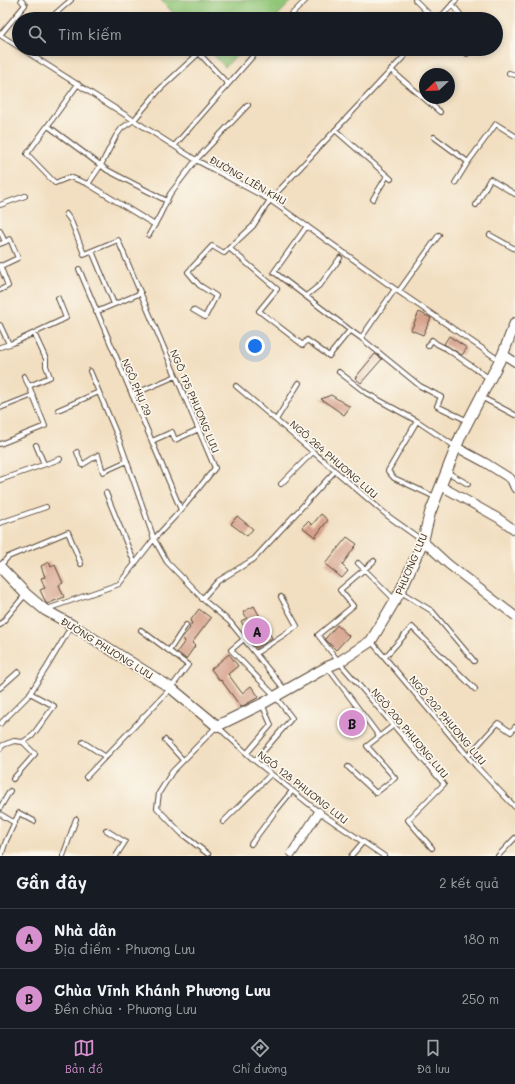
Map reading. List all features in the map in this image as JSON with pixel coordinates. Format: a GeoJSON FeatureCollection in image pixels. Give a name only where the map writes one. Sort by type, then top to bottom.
{"type":"FeatureCollection","features":[{"type":"Feature","properties":{"kind":"street","name":"PHƯƠNG LƯU"},"geometry":{"type":"LineString","coordinates":[[217,726],[262,704],[327,667],[340,662],[370,641],[398,596],[423,541],[430,513],[456,447],[502,357],[515,323]]}},
{"type":"Feature","properties":{"kind":"street"},"geometry":{"type":"LineString","coordinates":[[502,357],[515,362]]}},
{"type":"Feature","properties":{"kind":"street"},"geometry":{"type":"LineString","coordinates":[[456,447],[511,479],[515,488]]}},
{"type":"Feature","properties":{"kind":"street"},"geometry":{"type":"LineString","coordinates":[[441,486],[498,518],[515,530]]}},
{"type":"Feature","properties":{"kind":"street"},"geometry":{"type":"LineString","coordinates":[[423,541],[448,564],[515,616]]}},
{"type":"Feature","properties":{"kind":"street","name":"ĐƯỜNG PHƯƠNG LƯU"},"geometry":{"type":"LineString","coordinates":[[0,566],[26,594],[45,610],[72,624],[171,688],[217,726]]}},
{"type":"Feature","properties":{"kind":"street"},"geometry":{"type":"LineString","coordinates":[[292,853],[318,812]]}},
{"type":"Feature","properties":{"kind":"lane"},"geometry":{"type":"LineString","coordinates":[[19,12],[25,5],[21,0]]}},
{"type":"Feature","properties":{"kind":"lane"},"geometry":{"type":"LineString","coordinates":[[57,12],[72,0]]}},
{"type":"Feature","properties":{"kind":"lane"},"geometry":{"type":"LineString","coordinates":[[295,12],[306,0]]}},
{"type":"Feature","properties":{"kind":"lane"},"geometry":{"type":"LineString","coordinates":[[415,0],[430,12]]}},
{"type":"Feature","properties":{"kind":"lane"},"geometry":{"type":"LineString","coordinates":[[445,12],[456,0]]}},
{"type":"Feature","properties":{"kind":"lane"},"geometry":{"type":"LineString","coordinates":[[452,4],[458,12]]}},
{"type":"Feature","properties":{"kind":"lane"},"geometry":{"type":"LineString","coordinates":[[12,21],[0,35],[12,43]]}},
{"type":"Feature","properties":{"kind":"lane","name":"ĐƯỜNG LIÊN KHU"},"geometry":{"type":"LineString","coordinates":[[33,56],[175,145],[196,160],[270,200],[397,290],[502,357]]}},
{"type":"Feature","properties":{"kind":"lane"},"geometry":{"type":"LineString","coordinates":[[88,184],[101,165],[116,136],[122,128],[134,120],[160,89],[196,56]]}},
{"type":"Feature","properties":{"kind":"lane"},"geometry":{"type":"LineString","coordinates":[[202,56],[228,84]]}},
{"type":"Feature","properties":{"kind":"lane"},"geometry":{"type":"LineString","coordinates":[[175,145],[253,56]]}},
{"type":"Feature","properties":{"kind":"lane"},"geometry":{"type":"LineString","coordinates":[[193,310],[205,317],[216,296],[199,285],[188,272],[212,246],[224,253],[253,226],[270,200],[404,56]]}},
{"type":"Feature","properties":{"kind":"lane"},"geometry":{"type":"LineString","coordinates":[[391,70],[440,112]]}},
{"type":"Feature","properties":{"kind":"lane"},"geometry":{"type":"LineString","coordinates":[[509,73],[515,75]]}},
{"type":"Feature","properties":{"kind":"lane"},"geometry":{"type":"LineString","coordinates":[[78,84],[28,154],[56,183],[70,177],[88,184],[154,225]]}},
{"type":"Feature","properties":{"kind":"lane"},"geometry":{"type":"LineString","coordinates":[[149,235],[170,194],[196,160],[248,105]]}},
{"type":"Feature","properties":{"kind":"lane"},"geometry":{"type":"LineString","coordinates":[[455,183],[468,162],[496,124],[515,136]]}},
{"type":"Feature","properties":{"kind":"lane"},"geometry":{"type":"LineString","coordinates":[[48,126],[107,170],[167,201]]}},
{"type":"Feature","properties":{"kind":"lane"},"geometry":{"type":"LineString","coordinates":[[336,130],[391,179]]}},
{"type":"Feature","properties":{"kind":"lane"},"geometry":{"type":"LineString","coordinates":[[434,137],[468,162]]}},
{"type":"Feature","properties":{"kind":"lane"},"geometry":{"type":"LineString","coordinates":[[373,199],[387,176]]}},
{"type":"Feature","properties":{"kind":"lane"},"geometry":{"type":"LineString","coordinates":[[476,205],[490,179],[515,194]]}},
{"type":"Feature","properties":{"kind":"lane"},"geometry":{"type":"LineString","coordinates":[[0,205],[26,196]]}},
{"type":"Feature","properties":{"kind":"lane"},"geometry":{"type":"LineString","coordinates":[[66,214],[71,221],[84,254],[92,251],[114,304]]}},
{"type":"Feature","properties":{"kind":"lane"},"geometry":{"type":"LineString","coordinates":[[307,226],[274,272],[361,338],[420,386],[441,397],[437,406],[469,421]]}},
{"type":"Feature","properties":{"kind":"lane"},"geometry":{"type":"LineString","coordinates":[[0,231],[2,243],[10,240],[18,258],[0,265],[8,286],[0,290]]}},
{"type":"Feature","properties":{"kind":"lane"},"geometry":{"type":"LineString","coordinates":[[361,338],[439,235]]}},
{"type":"Feature","properties":{"kind":"lane"},"geometry":{"type":"LineString","coordinates":[[490,235],[515,249]]}},
{"type":"Feature","properties":{"kind":"lane","name":"NGÕ 175 PHƯƠNG LƯU"},"geometry":{"type":"LineString","coordinates":[[45,610],[119,584],[154,539],[181,510],[215,468],[118,240],[92,251]]}},
{"type":"Feature","properties":{"kind":"lane"},"geometry":{"type":"LineString","coordinates":[[230,248],[277,289],[259,311],[303,345],[307,340],[329,356],[350,330]]}},
{"type":"Feature","properties":{"kind":"lane"},"geometry":{"type":"LineString","coordinates":[[306,296],[321,284],[340,258]]}},
{"type":"Feature","properties":{"kind":"lane","name":"NGÕ PHỤ 29"},"geometry":{"type":"LineString","coordinates":[[79,269],[181,510]]}},
{"type":"Feature","properties":{"kind":"lane"},"geometry":{"type":"LineString","coordinates":[[96,312],[141,293]]}},
{"type":"Feature","properties":{"kind":"lane"},"geometry":{"type":"LineString","coordinates":[[0,347],[66,318],[58,298]]}},
{"type":"Feature","properties":{"kind":"lane"},"geometry":{"type":"LineString","coordinates":[[0,325],[8,344]]}},
{"type":"Feature","properties":{"kind":"lane"},"geometry":{"type":"LineString","coordinates":[[29,386],[50,377],[46,366],[46,359],[34,333]]}},
{"type":"Feature","properties":{"kind":"lane"},"geometry":{"type":"LineString","coordinates":[[428,346],[432,340],[490,379]]}},
{"type":"Feature","properties":{"kind":"lane"},"geometry":{"type":"LineString","coordinates":[[90,371],[100,392],[127,461],[154,539],[167,562],[202,599],[230,622],[285,690]]}},
{"type":"Feature","properties":{"kind":"lane"},"geometry":{"type":"LineString","coordinates":[[339,372],[366,393],[417,421],[456,447]]}},
{"type":"Feature","properties":{"kind":"lane"},"geometry":{"type":"LineString","coordinates":[[0,444],[45,426],[24,376]]}},
{"type":"Feature","properties":{"kind":"lane"},"geometry":{"type":"LineString","coordinates":[[132,395],[176,376]]}},
{"type":"Feature","properties":{"kind":"lane"},"geometry":{"type":"LineString","coordinates":[[276,420],[299,383]]}},
{"type":"Feature","properties":{"kind":"lane","name":"NGÕ 264 PHƯƠNG LƯU"},"geometry":{"type":"LineString","coordinates":[[236,386],[388,516],[423,541]]}},
{"type":"Feature","properties":{"kind":"lane"},"geometry":{"type":"LineString","coordinates":[[58,410],[100,392]]}},
{"type":"Feature","properties":{"kind":"lane"},"geometry":{"type":"LineString","coordinates":[[0,408],[33,395]]}},
{"type":"Feature","properties":{"kind":"lane"},"geometry":{"type":"LineString","coordinates":[[481,397],[515,415]]}},
{"type":"Feature","properties":{"kind":"lane"},"geometry":{"type":"LineString","coordinates":[[417,421],[388,472],[394,478],[436,498]]}},
{"type":"Feature","properties":{"kind":"lane"},"geometry":{"type":"LineString","coordinates":[[152,441],[172,432],[175,440],[199,430]]}},
{"type":"Feature","properties":{"kind":"lane"},"geometry":{"type":"LineString","coordinates":[[36,445],[44,464]]}},
{"type":"Feature","properties":{"kind":"lane"},"geometry":{"type":"LineString","coordinates":[[77,452],[82,465],[98,455],[103,472],[127,461]]}},
{"type":"Feature","properties":{"kind":"lane"},"geometry":{"type":"LineString","coordinates":[[281,484],[313,452]]}},
{"type":"Feature","properties":{"kind":"lane"},"geometry":{"type":"LineString","coordinates":[[0,480],[60,459]]}},
{"type":"Feature","properties":{"kind":"lane"},"geometry":{"type":"LineString","coordinates":[[202,599],[218,581],[254,559],[335,471]]}},
{"type":"Feature","properties":{"kind":"lane"},"geometry":{"type":"LineString","coordinates":[[446,472],[468,484]]}},
{"type":"Feature","properties":{"kind":"lane"},"geometry":{"type":"LineString","coordinates":[[106,493],[135,564]]}},
{"type":"Feature","properties":{"kind":"lane"},"geometry":{"type":"LineString","coordinates":[[0,523],[46,507]]}},
{"type":"Feature","properties":{"kind":"lane"},"geometry":{"type":"LineString","coordinates":[[0,566],[8,557],[68,532],[81,564]]}},
{"type":"Feature","properties":{"kind":"lane"},"geometry":{"type":"LineString","coordinates":[[364,570],[374,562]]}},
{"type":"Feature","properties":{"kind":"lane"},"geometry":{"type":"LineString","coordinates":[[358,563],[364,570],[398,596],[432,611],[474,661]]}},
{"type":"Feature","properties":{"kind":"lane","name":"NGÕ 200 PHƯƠNG LƯU"},"geometry":{"type":"LineString","coordinates":[[364,570],[340,590],[353,606],[318,635],[444,784],[408,820],[432,848]]}},
{"type":"Feature","properties":{"kind":"lane"},"geometry":{"type":"LineString","coordinates":[[0,625],[26,594]]}},
{"type":"Feature","properties":{"kind":"lane"},"geometry":{"type":"LineString","coordinates":[[256,653],[297,626],[281,597]]}},
{"type":"Feature","properties":{"kind":"lane"},"geometry":{"type":"LineString","coordinates":[[0,724],[30,693],[72,624]]}},
{"type":"Feature","properties":{"kind":"lane"},"geometry":{"type":"LineString","coordinates":[[169,651],[186,625]]}},
{"type":"Feature","properties":{"kind":"lane"},"geometry":{"type":"LineString","coordinates":[[385,658],[412,627],[475,689]]}},
{"type":"Feature","properties":{"kind":"lane"},"geometry":{"type":"LineString","coordinates":[[86,777],[171,688],[188,665],[141,630]]}},
{"type":"Feature","properties":{"kind":"lane"},"geometry":{"type":"LineString","coordinates":[[244,639],[231,650],[275,696],[292,718],[255,760]]}},
{"type":"Feature","properties":{"kind":"lane","name":"NGÕ 202 PHƯƠNG LƯU"},"geometry":{"type":"LineString","coordinates":[[370,641],[468,756],[515,807]]}},
{"type":"Feature","properties":{"kind":"lane"},"geometry":{"type":"LineString","coordinates":[[327,667],[379,736]]}},
{"type":"Feature","properties":{"kind":"lane"},"geometry":{"type":"LineString","coordinates":[[0,688],[18,672]]}},
{"type":"Feature","properties":{"kind":"lane"},"geometry":{"type":"LineString","coordinates":[[23,742],[32,736],[54,706],[30,693]]}},
{"type":"Feature","properties":{"kind":"lane"},"geometry":{"type":"LineString","coordinates":[[247,753],[271,725],[262,704]]}},
{"type":"Feature","properties":{"kind":"lane"},"geometry":{"type":"LineString","coordinates":[[468,756],[498,723],[511,732],[515,727]]}},
{"type":"Feature","properties":{"kind":"lane"},"geometry":{"type":"LineString","coordinates":[[348,767],[376,793],[395,778],[367,746],[394,725]]}},
{"type":"Feature","properties":{"kind":"lane"},"geometry":{"type":"LineString","coordinates":[[208,854],[182,834],[157,808],[159,793],[172,772],[217,726]]}},
{"type":"Feature","properties":{"kind":"lane","name":"NGÕ 128 PHƯƠNG LƯU"},"geometry":{"type":"LineString","coordinates":[[217,726],[271,774],[318,812],[384,856]]}},
{"type":"Feature","properties":{"kind":"lane"},"geometry":{"type":"LineString","coordinates":[[165,740],[183,760]]}},
{"type":"Feature","properties":{"kind":"lane"},"geometry":{"type":"LineString","coordinates":[[0,749],[3,745],[14,741],[23,742],[35,754],[13,780]]}},
{"type":"Feature","properties":{"kind":"lane"},"geometry":{"type":"LineString","coordinates":[[83,742],[106,757]]}},
{"type":"Feature","properties":{"kind":"lane"},"geometry":{"type":"LineString","coordinates":[[223,822],[271,774]]}},
{"type":"Feature","properties":{"kind":"lane"},"geometry":{"type":"LineString","coordinates":[[0,808],[10,791]]}},
{"type":"Feature","properties":{"kind":"lane"},"geometry":{"type":"LineString","coordinates":[[251,844],[292,791]]}},
{"type":"Feature","properties":{"kind":"lane"},"geometry":{"type":"LineString","coordinates":[[0,856],[19,813],[34,821]]}},
{"type":"Feature","properties":{"kind":"lane"},"geometry":{"type":"LineString","coordinates":[[0,814],[15,823]]}},
{"type":"Feature","properties":{"kind":"lane"},"geometry":{"type":"LineString","coordinates":[[63,856],[76,819]]}},
{"type":"Feature","properties":{"kind":"lane"},"geometry":{"type":"LineString","coordinates":[[106,830],[125,842],[116,856]]}},
{"type":"Feature","properties":{"kind":"lane"},"geometry":{"type":"LineString","coordinates":[[498,856],[515,838]]}},
{"type":"Feature","properties":{"kind":"lane"},"geometry":{"type":"LineString","coordinates":[[351,856],[363,842]]}},
{"type":"Feature","properties":{"kind":"green space"},"geometry":{"type":"Polygon","coordinates":[[[161,0],[293,0],[281,12],[172,12],[161,0]]]}},
{"type":"Feature","properties":{"kind":"green space"},"geometry":{"type":"Polygon","coordinates":[[[215,56],[236,56],[225,67],[215,56]]]}},
{"type":"Feature","properties":{"kind":"building"},"geometry":{"type":"Polygon","coordinates":[[[419,312],[431,318],[423,335],[411,330],[419,312]]]}},
{"type":"Feature","properties":{"kind":"building"},"geometry":{"type":"Polygon","coordinates":[[[449,336],[467,348],[462,355],[444,344],[449,336]]]}},
{"type":"Feature","properties":{"kind":"building"},"geometry":{"type":"Polygon","coordinates":[[[375,354],[382,359],[361,383],[355,378],[375,354]]]}},
{"type":"Feature","properties":{"kind":"building"},"geometry":{"type":"Polygon","coordinates":[[[331,395],[350,407],[344,415],[321,399],[331,395]]]}},
{"type":"Feature","properties":{"kind":"building"},"geometry":{"type":"Polygon","coordinates":[[[321,514],[328,520],[315,537],[302,527],[308,521],[312,525],[321,514]]]}},
{"type":"Feature","properties":{"kind":"building"},"geometry":{"type":"Polygon","coordinates":[[[237,516],[253,529],[247,536],[231,524],[237,516]]]}},
{"type":"Feature","properties":{"kind":"building"},"geometry":{"type":"Polygon","coordinates":[[[347,537],[357,544],[342,565],[348,571],[342,578],[325,564],[347,537]]]}},
{"type":"Feature","properties":{"kind":"building"},"geometry":{"type":"Polygon","coordinates":[[[49,562],[51,567],[55,565],[63,583],[59,585],[64,597],[47,604],[40,590],[45,588],[41,578],[45,577],[41,566],[49,562]]]}},
{"type":"Feature","properties":{"kind":"building"},"geometry":{"type":"Polygon","coordinates":[[[254,606],[272,638],[256,648],[241,621],[247,618],[243,612],[254,606]]]}},
{"type":"Feature","properties":{"kind":"building"},"geometry":{"type":"Polygon","coordinates":[[[199,609],[211,618],[192,643],[195,646],[186,659],[177,652],[185,641],[182,638],[190,628],[189,627],[192,623],[190,621],[199,609]]]}},
{"type":"Feature","properties":{"kind":"building"},"geometry":{"type":"Polygon","coordinates":[[[337,625],[349,636],[336,650],[325,639],[337,625]]]}},
{"type":"Feature","properties":{"kind":"building"},"geometry":{"type":"Polygon","coordinates":[[[229,654],[238,666],[228,674],[242,693],[251,686],[259,697],[241,707],[211,669],[229,654]]]}},
{"type":"Feature","properties":{"kind":"place","name":"Nhà dân"},"geometry":{"type":"Point","coordinates":[257,631]}},
{"type":"Feature","properties":{"kind":"place","name":"Chùa Vĩnh Khánh Phương Lưu"},"geometry":{"type":"Point","coordinates":[352,723]}}]}
